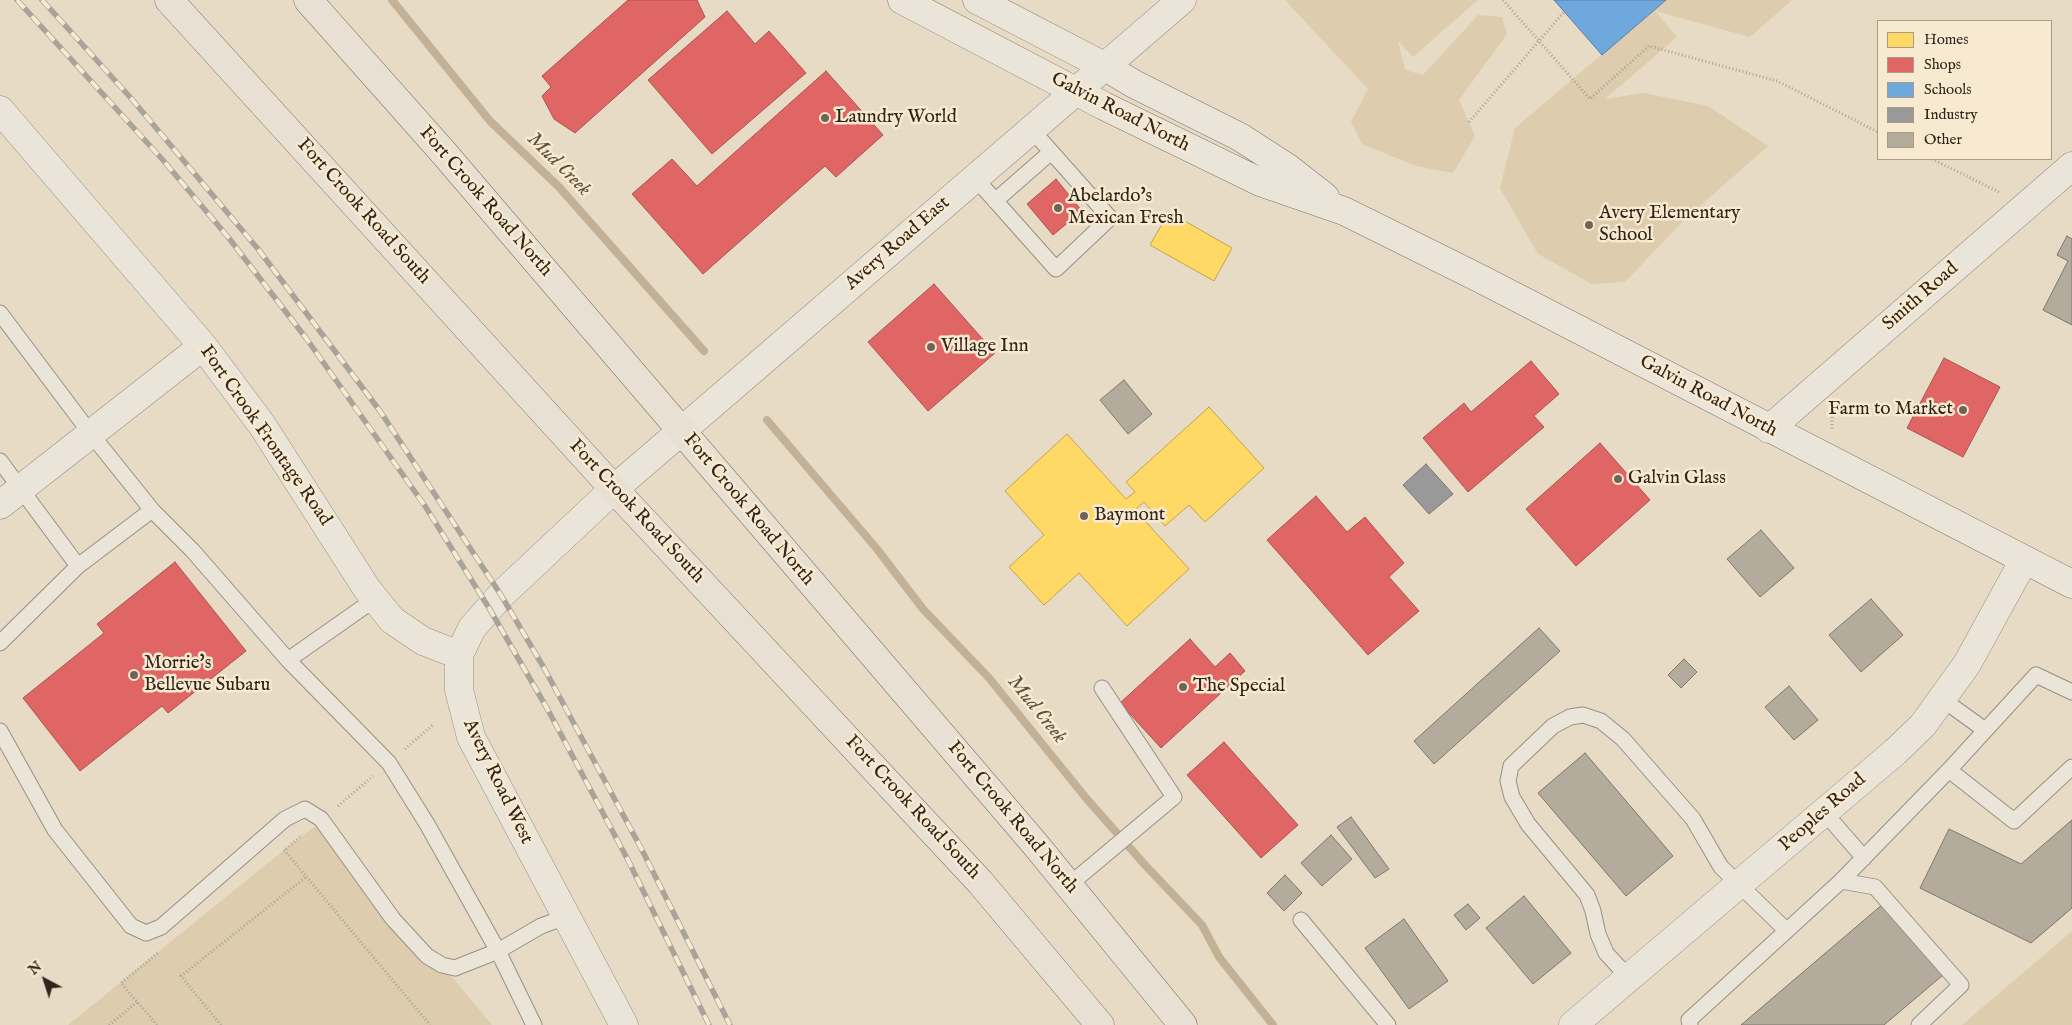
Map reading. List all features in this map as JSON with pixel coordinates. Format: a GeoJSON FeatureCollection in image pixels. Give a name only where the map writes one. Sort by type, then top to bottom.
{"type":"FeatureCollection","features":[{"type":"Feature","properties":{"kind":"main road","name":"Fort Crook Road South"},"geometry":{"type":"LineString","coordinates":[[169,0],[614,489],[980,882],[1100,1025]]}},
{"type":"Feature","properties":{"kind":"main road","name":"Fort Crook Road North"},"geometry":{"type":"LineString","coordinates":[[308,0],[443,152],[1070,885],[1183,1025]]}},
{"type":"Feature","properties":{"kind":"street","name":"Galvin Road North"},"geometry":{"type":"LineString","coordinates":[[902,0],[1075,91],[1260,182],[1344,211],[1487,282],[2072,584]]}},
{"type":"Feature","properties":{"kind":"street","name":"Galvin Road North"},"geometry":{"type":"LineString","coordinates":[[977,0],[1240,138],[1288,168],[1344,211]]}},
{"type":"Feature","properties":{"kind":"street","name":"Avery Road East"},"geometry":{"type":"LineString","coordinates":[[614,489],[1182,0]]}},
{"type":"Feature","properties":{"kind":"street","name":"Fort Crook Frontage Road"},"geometry":{"type":"LineString","coordinates":[[0,110],[203,346],[262,425],[375,600],[392,620],[423,641],[459,655]]}},
{"type":"Feature","properties":{"kind":"street","name":"Smith Road"},"geometry":{"type":"LineString","coordinates":[[1769,429],[2072,166]]}},
{"type":"Feature","properties":{"kind":"street"},"geometry":{"type":"LineString","coordinates":[[10,497],[203,346]]}},
{"type":"Feature","properties":{"kind":"street","name":"Avery Road West"},"geometry":{"type":"LineString","coordinates":[[614,489],[501,595],[472,628],[459,655],[459,690],[471,737],[624,1025]]}},
{"type":"Feature","properties":{"kind":"street","name":"Peoples Road"},"geometry":{"type":"LineString","coordinates":[[1573,1025],[1741,884],[1923,725],[1967,664],[2024,560]]}},
{"type":"Feature","properties":{"kind":"lane"},"geometry":{"type":"LineString","coordinates":[[975,178],[1056,269],[1110,218],[1031,129]]}},
{"type":"Feature","properties":{"kind":"lane"},"geometry":{"type":"LineString","coordinates":[[995,201],[1051,152]]}},
{"type":"Feature","properties":{"kind":"lane"},"geometry":{"type":"LineString","coordinates":[[0,313],[91,434],[152,510],[192,550],[288,660],[389,763],[427,824],[498,951],[534,1025]]}},
{"type":"Feature","properties":{"kind":"lane"},"geometry":{"type":"LineString","coordinates":[[0,461],[10,497],[78,566]]}},
{"type":"Feature","properties":{"kind":"lane"},"geometry":{"type":"LineString","coordinates":[[0,643],[78,566],[152,510]]}},
{"type":"Feature","properties":{"kind":"lane"},"geometry":{"type":"LineString","coordinates":[[288,660],[375,600]]}},
{"type":"Feature","properties":{"kind":"lane"},"geometry":{"type":"LineString","coordinates":[[1690,1025],[1689,1020],[1864,858],[1949,770],[2036,674],[2072,692]]}},
{"type":"Feature","properties":{"kind":"lane"},"geometry":{"type":"LineString","coordinates":[[1070,885],[1174,797],[1102,688]]}},
{"type":"Feature","properties":{"kind":"lane"},"geometry":{"type":"LineString","coordinates":[[1942,699],[1985,730]]}},
{"type":"Feature","properties":{"kind":"lane"},"geometry":{"type":"LineString","coordinates":[[1629,978],[1606,953],[1598,934],[1594,910],[1587,895],[1528,824],[1512,797],[1508,781],[1511,766],[1553,726],[1570,717],[1584,715],[1602,721],[1623,739],[1693,819],[1721,867],[1741,884],[1786,930]]}},
{"type":"Feature","properties":{"kind":"lane"},"geometry":{"type":"LineString","coordinates":[[0,731],[54,830],[131,926],[146,933],[161,927],[285,819],[306,809],[321,819],[392,919],[427,956],[442,965],[455,968],[498,951],[541,926],[566,917]]}},
{"type":"Feature","properties":{"kind":"lane"},"geometry":{"type":"LineString","coordinates":[[1949,770],[2014,821],[2072,767]]}},
{"type":"Feature","properties":{"kind":"lane"},"geometry":{"type":"LineString","coordinates":[[1824,812],[1864,858]]}},
{"type":"Feature","properties":{"kind":"lane"},"geometry":{"type":"LineString","coordinates":[[1840,881],[1875,887],[1961,986],[1919,1025]]}},
{"type":"Feature","properties":{"kind":"lane"},"geometry":{"type":"LineString","coordinates":[[1301,920],[1388,1025]]}},
{"type":"Feature","properties":{"kind":"path"},"geometry":{"type":"LineString","coordinates":[[1503,0],[1590,98],[1649,46],[1777,81],[1877,131]]}},
{"type":"Feature","properties":{"kind":"path"},"geometry":{"type":"LineString","coordinates":[[1469,122],[1564,12]]}},
{"type":"Feature","properties":{"kind":"path"},"geometry":{"type":"LineString","coordinates":[[1934,160],[2006,196]]}},
{"type":"Feature","properties":{"kind":"path"},"geometry":{"type":"LineString","coordinates":[[430,1025],[284,850],[434,724]]}},
{"type":"Feature","properties":{"kind":"path"},"geometry":{"type":"LineString","coordinates":[[220,1025],[181,976],[306,878]]}},
{"type":"Feature","properties":{"kind":"path"},"geometry":{"type":"LineString","coordinates":[[109,1025],[137,1002],[157,1025]]}},
{"type":"Feature","properties":{"kind":"shaded area"},"geometry":{"type":"Polygon","coordinates":[[[1285,0],[1478,0],[1413,57],[1398,41],[1405,70],[1423,75],[1478,15],[1502,17],[1507,34],[1459,100],[1475,136],[1453,173],[1416,166],[1362,144],[1351,122],[1368,89],[1285,0]]]}},
{"type":"Feature","properties":{"kind":"shaded area"},"geometry":{"type":"Polygon","coordinates":[[[1666,0],[1792,0],[1750,37],[1655,11],[1677,37],[1605,99],[1643,93],[1708,106],[1768,146],[1684,220],[1625,282],[1592,284],[1538,254],[1500,188],[1515,128],[1666,0]]]}},
{"type":"Feature","properties":{"kind":"shaded area"},"geometry":{"type":"Polygon","coordinates":[[[322,821],[492,1025],[68,1025],[284,850],[322,821]]]}},
{"type":"Feature","properties":{"kind":"shaded area"},"geometry":{"type":"Polygon","coordinates":[[[2072,931],[2072,1025],[1962,1025],[2072,931]]]}},
{"type":"Feature","properties":{"kind":"building: Homes"},"geometry":{"type":"Polygon","coordinates":[[[1169,212],[1232,248],[1214,281],[1150,245],[1169,212]]]}},
{"type":"Feature","properties":{"kind":"building: Homes","name":"Baymont"},"geometry":{"type":"Polygon","coordinates":[[[1209,407],[1264,468],[1205,522],[1189,505],[1165,526],[1144,502],[1135,510],[1189,569],[1127,626],[1079,573],[1044,605],[1009,567],[1044,535],[1005,491],[1067,434],[1126,499],[1135,492],[1126,482],[1209,407]]]}},
{"type":"Feature","properties":{"kind":"building: Shops"},"geometry":{"type":"Polygon","coordinates":[[[628,0],[697,0],[705,17],[575,133],[554,119],[542,96],[551,87],[542,76],[628,0]]]}},
{"type":"Feature","properties":{"kind":"building: Shops"},"geometry":{"type":"Polygon","coordinates":[[[727,11],[755,44],[769,31],[806,73],[712,154],[648,80],[727,11]]]}},
{"type":"Feature","properties":{"kind":"building: Shops"},"geometry":{"type":"Polygon","coordinates":[[[826,71],[883,135],[836,177],[825,166],[703,274],[632,194],[672,159],[697,186],[826,71]]]}},
{"type":"Feature","properties":{"kind":"building: Shops"},"geometry":{"type":"Polygon","coordinates":[[[1056,179],[1082,211],[1053,235],[1027,204],[1056,179]]]}},
{"type":"Feature","properties":{"kind":"building: Shops","name":"Village Inn"},"geometry":{"type":"Polygon","coordinates":[[[934,284],[995,353],[928,411],[868,342],[934,284]]]}},
{"type":"Feature","properties":{"kind":"building: Shops"},"geometry":{"type":"Polygon","coordinates":[[[1944,358],[2000,387],[1963,457],[1907,428],[1944,358]]]}},
{"type":"Feature","properties":{"kind":"building: Shops"},"geometry":{"type":"Polygon","coordinates":[[[1531,361],[1559,394],[1534,416],[1544,427],[1468,492],[1423,438],[1464,403],[1471,412],[1531,361]]]}},
{"type":"Feature","properties":{"kind":"building: Shops"},"geometry":{"type":"Polygon","coordinates":[[[1600,443],[1650,500],[1576,566],[1526,509],[1600,443]]]}},
{"type":"Feature","properties":{"kind":"building: Shops"},"geometry":{"type":"Polygon","coordinates":[[[1316,496],[1347,532],[1365,517],[1404,563],[1389,577],[1419,611],[1368,655],[1267,540],[1316,496]]]}},
{"type":"Feature","properties":{"kind":"building: Shops","name":"Morrie's Bellevue Subaru"},"geometry":{"type":"Polygon","coordinates":[[[175,562],[246,651],[168,713],[162,706],[80,771],[23,698],[104,633],[97,624],[175,562]]]}},
{"type":"Feature","properties":{"kind":"building: Shops","name":"The Special"},"geometry":{"type":"Polygon","coordinates":[[[1190,639],[1215,667],[1230,653],[1245,671],[1161,748],[1120,703],[1190,639]]]}},
{"type":"Feature","properties":{"kind":"building: Shops"},"geometry":{"type":"Polygon","coordinates":[[[1224,742],[1298,825],[1261,858],[1187,775],[1224,742]]]}},
{"type":"Feature","properties":{"kind":"building: Schools"},"geometry":{"type":"Polygon","coordinates":[[[1554,0],[1666,0],[1602,55],[1554,0]]]}},
{"type":"Feature","properties":{"kind":"building: Industry"},"geometry":{"type":"Polygon","coordinates":[[[1426,464],[1453,494],[1429,514],[1403,485],[1426,464]]]}},
{"type":"Feature","properties":{"kind":"building: Other"},"geometry":{"type":"Polygon","coordinates":[[[2067,236],[2072,239],[2072,325],[2043,310],[2068,261],[2057,255],[2067,236]]]}},
{"type":"Feature","properties":{"kind":"building: Other"},"geometry":{"type":"Polygon","coordinates":[[[1124,380],[1152,414],[1128,434],[1100,400],[1124,380]]]}},
{"type":"Feature","properties":{"kind":"building: Other"},"geometry":{"type":"Polygon","coordinates":[[[1761,530],[1794,568],[1760,597],[1727,559],[1761,530]]]}},
{"type":"Feature","properties":{"kind":"building: Other"},"geometry":{"type":"Polygon","coordinates":[[[1871,599],[1903,635],[1861,672],[1829,635],[1871,599]]]}},
{"type":"Feature","properties":{"kind":"building: Other"},"geometry":{"type":"Polygon","coordinates":[[[1539,628],[1560,651],[1434,764],[1414,741],[1539,628]]]}},
{"type":"Feature","properties":{"kind":"building: Other"},"geometry":{"type":"Polygon","coordinates":[[[1684,659],[1697,672],[1681,688],[1668,675],[1684,659]]]}},
{"type":"Feature","properties":{"kind":"building: Other"},"geometry":{"type":"Polygon","coordinates":[[[1789,686],[1818,720],[1794,740],[1765,707],[1789,686]]]}},
{"type":"Feature","properties":{"kind":"building: Other"},"geometry":{"type":"Polygon","coordinates":[[[1585,753],[1673,856],[1626,896],[1538,793],[1585,753]]]}},
{"type":"Feature","properties":{"kind":"building: Other"},"geometry":{"type":"Polygon","coordinates":[[[1351,817],[1389,869],[1375,878],[1337,827],[1351,817]]]}},
{"type":"Feature","properties":{"kind":"building: Other"},"geometry":{"type":"Polygon","coordinates":[[[2072,820],[2072,908],[2031,943],[1920,888],[1949,829],[2021,864],[2072,820]]]}},
{"type":"Feature","properties":{"kind":"building: Other"},"geometry":{"type":"Polygon","coordinates":[[[1331,835],[1352,859],[1322,886],[1301,863],[1331,835]]]}},
{"type":"Feature","properties":{"kind":"building: Other"},"geometry":{"type":"Polygon","coordinates":[[[1285,875],[1302,893],[1284,911],[1267,893],[1285,875]]]}},
{"type":"Feature","properties":{"kind":"building: Other"},"geometry":{"type":"Polygon","coordinates":[[[1524,896],[1571,953],[1533,984],[1486,928],[1524,896]]]}},
{"type":"Feature","properties":{"kind":"building: Other"},"geometry":{"type":"Polygon","coordinates":[[[1468,904],[1480,918],[1466,930],[1454,915],[1468,904]]]}},
{"type":"Feature","properties":{"kind":"building: Other"},"geometry":{"type":"Polygon","coordinates":[[[1883,904],[1943,975],[1884,1025],[1741,1025],[1883,904]]]}},
{"type":"Feature","properties":{"kind":"building: Other"},"geometry":{"type":"Polygon","coordinates":[[[1404,919],[1448,981],[1409,1009],[1365,948],[1404,919]]]}},
{"type":"Feature","properties":{"kind":"waterway","name":"Mud Creek"},"geometry":{"type":"LineString","coordinates":[[392,0],[490,121],[559,187],[704,351]]}},
{"type":"Feature","properties":{"kind":"waterway","name":"Mud Creek"},"geometry":{"type":"LineString","coordinates":[[767,420],[877,549],[923,609],[989,678],[1086,798],[1145,865],[1202,925],[1219,957],[1273,1025]]}},
{"type":"Feature","properties":{"kind":"railway"},"geometry":{"type":"LineString","coordinates":[[17,0],[162,159],[228,237],[306,338],[425,506],[489,608],[548,710],[629,862],[709,1025]]}},
{"type":"Feature","properties":{"kind":"railway"},"geometry":{"type":"LineString","coordinates":[[42,0],[130,97],[258,249],[380,411],[501,595],[544,668],[641,848],[730,1025]]}},
{"type":"Feature","properties":{"kind":"place","name":"Laundry World"},"geometry":{"type":"Point","coordinates":[825,118]}},
{"type":"Feature","properties":{"kind":"place","name":"Abelardo's Mexican Fresh"},"geometry":{"type":"Point","coordinates":[1058,208]}},
{"type":"Feature","properties":{"kind":"place","name":"Avery Elementary School"},"geometry":{"type":"Point","coordinates":[1589,225]}},
{"type":"Feature","properties":{"kind":"place","name":"Village Inn"},"geometry":{"type":"Point","coordinates":[931,347]}},
{"type":"Feature","properties":{"kind":"place","name":"Farm to Market"},"geometry":{"type":"Point","coordinates":[1963,410]}},
{"type":"Feature","properties":{"kind":"place","name":"Galvin Glass"},"geometry":{"type":"Point","coordinates":[1618,479]}},
{"type":"Feature","properties":{"kind":"place","name":"Baymont"},"geometry":{"type":"Point","coordinates":[1084,516]}},
{"type":"Feature","properties":{"kind":"place","name":"Morrie's Bellevue Subaru"},"geometry":{"type":"Point","coordinates":[134,675]}},
{"type":"Feature","properties":{"kind":"place","name":"The Special"},"geometry":{"type":"Point","coordinates":[1183,687]}}]}
